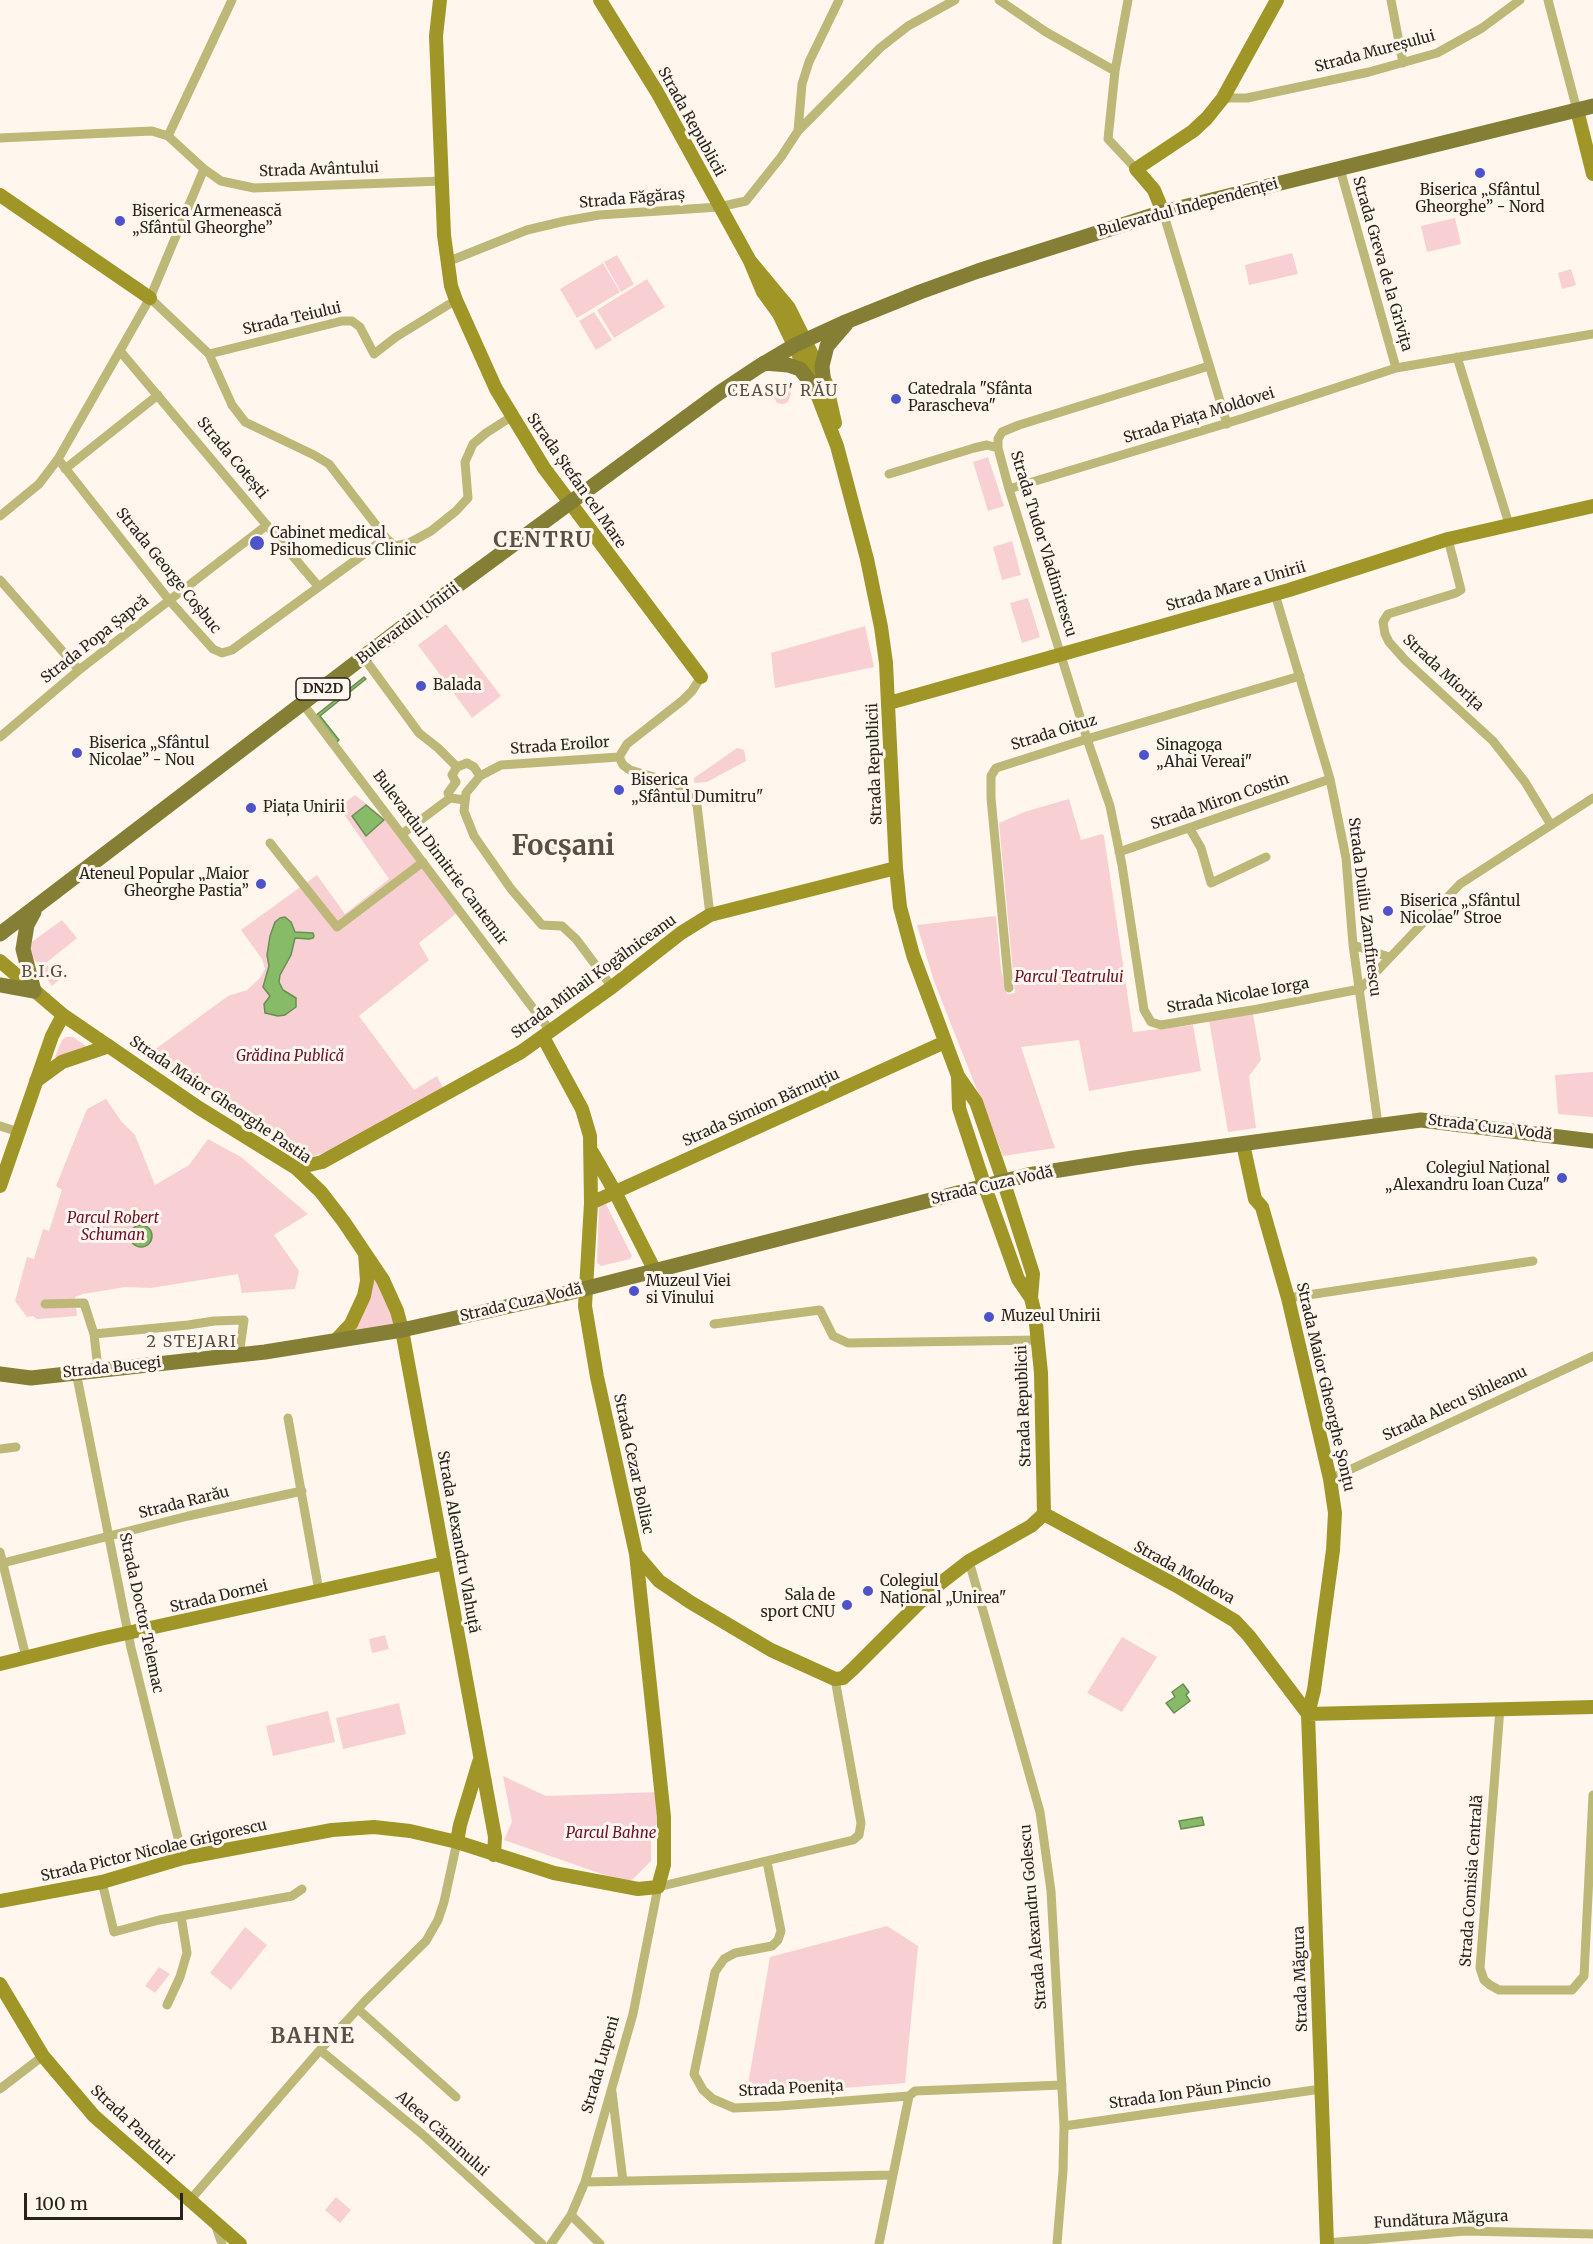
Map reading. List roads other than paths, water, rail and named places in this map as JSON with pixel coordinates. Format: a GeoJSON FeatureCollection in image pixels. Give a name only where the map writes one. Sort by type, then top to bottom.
{"type":"FeatureCollection","features":[{"type":"Feature","properties":{"kind":"main road","name":"Bulevardul Independenței"},"geometry":{"type":"LineString","coordinates":[[800,343],[850,320],[978,271],[1162,212],[1593,106]]}},
{"type":"Feature","properties":{"kind":"main road"},"geometry":{"type":"LineString","coordinates":[[764,363],[788,365],[801,369],[818,380],[827,346],[850,320]]}},
{"type":"Feature","properties":{"kind":"main road","name":"Bulevardul Unirii"},"geometry":{"type":"LineString","coordinates":[[0,934],[719,393],[764,363],[800,343]]}},
{"type":"Feature","properties":{"kind":"main road"},"geometry":{"type":"LineString","coordinates":[[0,985],[34,991],[24,959],[23,941],[27,925],[35,909]]}},
{"type":"Feature","properties":{"kind":"main road","name":"Strada Cuza Vodă"},"geometry":{"type":"LineString","coordinates":[[402,1330],[655,1271],[1034,1174],[1134,1158],[1421,1120],[1593,1141]]}},
{"type":"Feature","properties":{"kind":"main road","name":"Strada Bucegi"},"geometry":{"type":"LineString","coordinates":[[2,1372],[31,1378],[239,1355],[402,1330]]}},
{"type":"Feature","properties":{"kind":"street"},"geometry":{"type":"LineString","coordinates":[[0,138],[152,131],[168,136],[232,0]]}},
{"type":"Feature","properties":{"kind":"street","name":"Strada Ștefan cel Mare"},"geometry":{"type":"LineString","coordinates":[[440,0],[436,36],[442,181],[447,262],[456,300],[511,417],[569,504],[701,677]]}},
{"type":"Feature","properties":{"kind":"street","name":"Strada Republicii"},"geometry":{"type":"LineString","coordinates":[[600,0],[657,92],[750,261],[764,292],[800,343],[834,413],[837,446],[867,559],[881,627],[889,703],[896,868],[900,907],[906,933],[958,1076],[976,1102],[1033,1274],[1031,1298],[1041,1373],[1044,1514]]}},
{"type":"Feature","properties":{"kind":"street"},"geometry":{"type":"LineString","coordinates":[[798,132],[802,84],[808,62],[839,0]]}},
{"type":"Feature","properties":{"kind":"street","name":"Strada Făgăraș"},"geometry":{"type":"LineString","coordinates":[[447,262],[527,230],[565,221],[599,215],[719,207],[746,201],[798,132],[880,48],[908,26],[955,0]]}},
{"type":"Feature","properties":{"kind":"street"},"geometry":{"type":"LineString","coordinates":[[999,0],[1047,33],[1115,71]]}},
{"type":"Feature","properties":{"kind":"street"},"geometry":{"type":"LineString","coordinates":[[1128,0],[1115,71],[1108,139],[1154,190],[1227,424]]}},
{"type":"Feature","properties":{"kind":"street"},"geometry":{"type":"LineString","coordinates":[[1136,169],[1193,131],[1207,118],[1223,98],[1277,0]]}},
{"type":"Feature","properties":{"kind":"street"},"geometry":{"type":"LineString","coordinates":[[1391,0],[1403,63]]}},
{"type":"Feature","properties":{"kind":"street","name":"Strada Mureșului"},"geometry":{"type":"LineString","coordinates":[[1223,98],[1247,98],[1403,63],[1437,53],[1459,42],[1520,0]]}},
{"type":"Feature","properties":{"kind":"street"},"geometry":{"type":"LineString","coordinates":[[1548,0],[1593,174]]}},
{"type":"Feature","properties":{"kind":"street","name":"Strada Avântului"},"geometry":{"type":"LineString","coordinates":[[168,136],[204,169],[221,181],[254,188],[442,181]]}},
{"type":"Feature","properties":{"kind":"street"},"geometry":{"type":"LineString","coordinates":[[0,516],[39,484],[58,459],[150,298],[204,169]]}},
{"type":"Feature","properties":{"kind":"street","name":"Strada Greva de la Grivița"},"geometry":{"type":"LineString","coordinates":[[1340,169],[1396,368]]}},
{"type":"Feature","properties":{"kind":"street"},"geometry":{"type":"LineString","coordinates":[[0,195],[150,298],[209,354],[232,405],[245,422],[329,464],[386,538],[395,546],[409,543],[431,531],[468,498],[465,462],[473,444],[511,417]]}},
{"type":"Feature","properties":{"kind":"street","name":"Strada Teiului"},"geometry":{"type":"LineString","coordinates":[[209,354],[342,321],[352,321],[360,327],[374,354],[396,337],[456,300]]}},
{"type":"Feature","properties":{"kind":"street","name":"Strada Piața Moldovei"},"geometry":{"type":"LineString","coordinates":[[1009,489],[1227,424],[1396,368],[1593,334]]}},
{"type":"Feature","properties":{"kind":"street","name":"Strada Cotești"},"geometry":{"type":"LineString","coordinates":[[120,351],[318,586]]}},
{"type":"Feature","properties":{"kind":"street"},"geometry":{"type":"LineString","coordinates":[[1457,357],[1509,524]]}},
{"type":"Feature","properties":{"kind":"street"},"geometry":{"type":"LineString","coordinates":[[998,448],[998,439],[1002,432],[1019,425],[1209,366]]}},
{"type":"Feature","properties":{"kind":"street"},"geometry":{"type":"LineString","coordinates":[[65,469],[158,395]]}},
{"type":"Feature","properties":{"kind":"street","name":"Strada Tudor Vladimirescu"},"geometry":{"type":"LineString","coordinates":[[889,474],[974,448],[987,446],[998,448],[1087,739]]}},
{"type":"Feature","properties":{"kind":"street","name":"Strada George Coșbuc"},"geometry":{"type":"LineString","coordinates":[[58,459],[170,600],[213,649],[222,653],[232,650],[386,538]]}},
{"type":"Feature","properties":{"kind":"street","name":"Strada Mare a Unirii"},"geometry":{"type":"LineString","coordinates":[[889,703],[1275,594],[1448,539],[1593,506]]}},
{"type":"Feature","properties":{"kind":"street","name":"Strada Popa Șapcă"},"geometry":{"type":"LineString","coordinates":[[0,737],[79,670],[267,525]]}},
{"type":"Feature","properties":{"kind":"street","name":"Strada Miorița"},"geometry":{"type":"LineString","coordinates":[[1448,539],[1461,590],[1388,614],[1383,622],[1385,634],[1405,660],[1493,741],[1525,782],[1551,825]]}},
{"type":"Feature","properties":{"kind":"street"},"geometry":{"type":"LineString","coordinates":[[0,580],[79,670]]}},
{"type":"Feature","properties":{"kind":"street","name":"Strada Duiliu Zamfirescu"},"geometry":{"type":"LineString","coordinates":[[1275,594],[1330,779],[1346,858],[1353,945],[1378,1124]]}},
{"type":"Feature","properties":{"kind":"street"},"geometry":{"type":"LineString","coordinates":[[364,658],[418,733],[438,748],[457,767]]}},
{"type":"Feature","properties":{"kind":"street","name":"Strada Oituz"},"geometry":{"type":"LineString","coordinates":[[1009,988],[991,798],[991,776],[996,768],[1300,676]]}},
{"type":"Feature","properties":{"kind":"street"},"geometry":{"type":"LineString","coordinates":[[619,757],[627,744],[683,700],[701,677]]}},
{"type":"Feature","properties":{"kind":"street","name":"Bulevardul Dimitrie Cantemir"},"geometry":{"type":"LineString","coordinates":[[303,705],[423,862],[547,1035],[582,1109],[590,1136],[591,1203],[585,1288]]}},
{"type":"Feature","properties":{"kind":"street","name":"Strada Nicolae Iorga"},"geometry":{"type":"LineString","coordinates":[[1087,739],[1110,806],[1144,1010],[1151,1022],[1161,1025],[1360,989]]}},
{"type":"Feature","properties":{"kind":"street","name":"Strada Eroilor"},"geometry":{"type":"LineString","coordinates":[[480,776],[501,765],[619,757],[623,765],[630,770],[674,783],[690,795],[697,805],[710,915]]}},
{"type":"Feature","properties":{"kind":"street"},"geometry":{"type":"LineString","coordinates":[[450,798],[448,793],[456,782],[452,775],[457,767],[467,763],[474,767],[480,776],[466,793],[464,811],[474,836],[511,889],[542,925],[562,926],[576,939],[612,987]]}},
{"type":"Feature","properties":{"kind":"street","name":"Strada Miron Costin"},"geometry":{"type":"LineString","coordinates":[[1119,852],[1330,779]]}},
{"type":"Feature","properties":{"kind":"street"},"geometry":{"type":"LineString","coordinates":[[402,834],[450,798],[465,800]]}},
{"type":"Feature","properties":{"kind":"street"},"geometry":{"type":"LineString","coordinates":[[1360,989],[1460,884],[1593,798]]}},
{"type":"Feature","properties":{"kind":"street"},"geometry":{"type":"LineString","coordinates":[[1190,829],[1201,848],[1211,883],[1266,856]]}},
{"type":"Feature","properties":{"kind":"street"},"geometry":{"type":"LineString","coordinates":[[270,843],[337,927],[423,862]]}},
{"type":"Feature","properties":{"kind":"street","name":"Strada Mihail Kogălniceanu"},"geometry":{"type":"LineString","coordinates":[[296,1168],[322,1162],[463,1085],[547,1035],[681,933],[710,915],[896,868]]}},
{"type":"Feature","properties":{"kind":"street"},"geometry":{"type":"LineString","coordinates":[[1353,945],[1389,957]]}},
{"type":"Feature","properties":{"kind":"street","name":"Strada Maior Gheorghe Pastia"},"geometry":{"type":"LineString","coordinates":[[0,961],[63,1015],[199,1108],[296,1168],[321,1192],[364,1251],[391,1296],[402,1330]]}},
{"type":"Feature","properties":{"kind":"street"},"geometry":{"type":"LineString","coordinates":[[0,1186],[51,1036],[63,1015]]}},
{"type":"Feature","properties":{"kind":"street","name":"Strada Simion Bărnuțiu"},"geometry":{"type":"LineString","coordinates":[[591,1203],[945,1042]]}},
{"type":"Feature","properties":{"kind":"street"},"geometry":{"type":"LineString","coordinates":[[36,1081],[62,1062],[109,1046]]}},
{"type":"Feature","properties":{"kind":"street","name":"Strada Republicii"},"geometry":{"type":"LineString","coordinates":[[958,1076],[959,1108],[1018,1279],[1031,1298]]}},
{"type":"Feature","properties":{"kind":"street"},"geometry":{"type":"LineString","coordinates":[[0,1126],[19,1132]]}},
{"type":"Feature","properties":{"kind":"street","name":"Strada Maior Gheorghe Șonțu"},"geometry":{"type":"LineString","coordinates":[[1243,1144],[1255,1199],[1262,1207],[1288,1298],[1330,1479],[1335,1513],[1314,1690],[1308,1714]]}},
{"type":"Feature","properties":{"kind":"street","name":"Bulevardul Dimitrie Cantemir"},"geometry":{"type":"LineString","coordinates":[[591,1150],[655,1271]]}},
{"type":"Feature","properties":{"kind":"street"},"geometry":{"type":"LineString","coordinates":[[335,1341],[351,1324],[364,1296],[367,1281],[364,1251]]}},
{"type":"Feature","properties":{"kind":"street"},"geometry":{"type":"LineString","coordinates":[[1288,1298],[1533,1261]]}},
{"type":"Feature","properties":{"kind":"street","name":"Strada Cezar Bolliac"},"geometry":{"type":"LineString","coordinates":[[585,1288],[585,1306],[597,1377],[636,1554],[659,1581],[690,1602],[771,1650],[835,1679]]}},
{"type":"Feature","properties":{"kind":"street"},"geometry":{"type":"LineString","coordinates":[[45,1304],[84,1304],[94,1334],[98,1369]]}},
{"type":"Feature","properties":{"kind":"street"},"geometry":{"type":"LineString","coordinates":[[714,1324],[820,1310],[833,1336],[848,1343],[1038,1340]]}},
{"type":"Feature","properties":{"kind":"street"},"geometry":{"type":"LineString","coordinates":[[94,1334],[244,1320],[239,1355]]}},
{"type":"Feature","properties":{"kind":"street","name":"Strada Alexandru Vlahuță"},"geometry":{"type":"LineString","coordinates":[[402,1330],[495,1837],[494,1855]]}},
{"type":"Feature","properties":{"kind":"street","name":"Strada Alecu Sihleanu"},"geometry":{"type":"LineString","coordinates":[[1330,1479],[1593,1356]]}},
{"type":"Feature","properties":{"kind":"street","name":"Strada Doctor Telemac"},"geometry":{"type":"LineString","coordinates":[[76,1372],[128,1634],[183,1858]]}},
{"type":"Feature","properties":{"kind":"street"},"geometry":{"type":"LineString","coordinates":[[288,1418],[319,1592]]}},
{"type":"Feature","properties":{"kind":"street"},"geometry":{"type":"LineString","coordinates":[[0,1449],[16,1447]]}},
{"type":"Feature","properties":{"kind":"street","name":"Strada Rarău"},"geometry":{"type":"LineString","coordinates":[[3,1563],[188,1516],[302,1491]]}},
{"type":"Feature","properties":{"kind":"street"},"geometry":{"type":"LineString","coordinates":[[191,2199],[320,2050],[426,1941],[438,1920],[444,1902],[457,1842],[565,1875],[638,1890],[767,1862],[853,1840],[859,1835],[861,1823],[835,1679],[843,1678],[853,1669],[933,1589],[969,1561],[1031,1526],[1044,1514]]}},
{"type":"Feature","properties":{"kind":"street","name":"Strada Moldova"},"geometry":{"type":"LineString","coordinates":[[1044,1514],[1177,1586],[1235,1621],[1250,1636],[1308,1714]]}},
{"type":"Feature","properties":{"kind":"street"},"geometry":{"type":"LineString","coordinates":[[0,1552],[26,1657]]}},
{"type":"Feature","properties":{"kind":"street","name":"Strada Lupeni"},"geometry":{"type":"LineString","coordinates":[[551,2244],[571,2215],[585,2182],[633,2014],[664,1865],[664,1817],[636,1554]]}},
{"type":"Feature","properties":{"kind":"street","name":"Strada Alexandru Golescu"},"geometry":{"type":"LineString","coordinates":[[969,1561],[1040,1812],[1051,1891],[1064,2126],[1057,2244]]}},
{"type":"Feature","properties":{"kind":"street","name":"Strada Dornei"},"geometry":{"type":"LineString","coordinates":[[0,1665],[26,1657],[445,1563]]}},
{"type":"Feature","properties":{"kind":"street"},"geometry":{"type":"LineString","coordinates":[[1308,1714],[1593,1707]]}},
{"type":"Feature","properties":{"kind":"street","name":"Strada Comisia Centrală"},"geometry":{"type":"LineString","coordinates":[[1500,1708],[1480,1968],[1484,1980],[1490,1986],[1499,1990],[1572,1990],[1584,1976],[1593,1796]]}},
{"type":"Feature","properties":{"kind":"street","name":"Strada Măgura"},"geometry":{"type":"LineString","coordinates":[[1308,1714],[1327,2244]]}},
{"type":"Feature","properties":{"kind":"street","name":"Strada Alexandru Vlahuță"},"geometry":{"type":"LineString","coordinates":[[457,1842],[480,1760]]}},
{"type":"Feature","properties":{"kind":"street","name":"Strada Pictor Nicolae Grigorescu"},"geometry":{"type":"LineString","coordinates":[[0,1901],[102,1882],[183,1858],[332,1830],[374,1827],[410,1831],[457,1842]]}},
{"type":"Feature","properties":{"kind":"street","name":"Strada Poenița"},"geometry":{"type":"LineString","coordinates":[[767,1862],[781,1931],[778,1940],[772,1946],[735,1953],[724,1959],[715,1972],[694,2074],[703,2090],[713,2099],[734,2108],[909,2096],[915,2091],[1062,2085]]}},
{"type":"Feature","properties":{"kind":"street"},"geometry":{"type":"LineString","coordinates":[[102,1882],[114,1932],[181,1916],[292,1896],[302,1889]]}},
{"type":"Feature","properties":{"kind":"street"},"geometry":{"type":"LineString","coordinates":[[167,2006],[180,1977],[187,1953],[181,1916]]}},
{"type":"Feature","properties":{"kind":"street","name":"Strada Panduri"},"geometry":{"type":"LineString","coordinates":[[0,1984],[43,2056],[94,2115],[240,2244]]}},
{"type":"Feature","properties":{"kind":"street"},"geometry":{"type":"LineString","coordinates":[[358,2009],[456,2097]]}},
{"type":"Feature","properties":{"kind":"street","name":"Aleea Căminului"},"geometry":{"type":"LineString","coordinates":[[320,2050],[422,2134],[542,2244]]}},
{"type":"Feature","properties":{"kind":"street"},"geometry":{"type":"LineString","coordinates":[[0,2089],[43,2056]]}},
{"type":"Feature","properties":{"kind":"street"},"geometry":{"type":"LineString","coordinates":[[612,2087],[623,2181]]}},
{"type":"Feature","properties":{"kind":"street","name":"Strada Ion Păun Pincio"},"geometry":{"type":"LineString","coordinates":[[1064,2126],[1321,2089]]}},
{"type":"Feature","properties":{"kind":"street"},"geometry":{"type":"LineString","coordinates":[[879,2244],[909,2096]]}},
{"type":"Feature","properties":{"kind":"street"},"geometry":{"type":"LineString","coordinates":[[585,2182],[893,2175]]}},
{"type":"Feature","properties":{"kind":"street"},"geometry":{"type":"LineString","coordinates":[[571,2215],[600,2244]]}},
{"type":"Feature","properties":{"kind":"street","name":"Strada Panduri"},"geometry":{"type":"LineString","coordinates":[[213,2219],[222,2244]]}},
{"type":"Feature","properties":{"kind":"street","name":"Fundătura Măgura"},"geometry":{"type":"LineString","coordinates":[[1327,2244],[1465,2231],[1506,2230],[1593,2234]]}},
{"type":"Feature","properties":{"kind":"place","name":"Biserica „Sfântul Gheorghe” - Nord"},"geometry":{"type":"Point","coordinates":[1480,173]}},
{"type":"Feature","properties":{"kind":"place","name":"Biserica Armenească „Sfântul Gheorghe”"},"geometry":{"type":"Point","coordinates":[120,221]}},
{"type":"Feature","properties":{"kind":"place","name":"Catedrala \"Sfânta Parascheva\""},"geometry":{"type":"Point","coordinates":[896,399]}},
{"type":"Feature","properties":{"kind":"place","name":"Cabinet medical Psihomedicus Clinic"},"geometry":{"type":"Point","coordinates":[257,543]}},
{"type":"Feature","properties":{"kind":"place","name":"Balada"},"geometry":{"type":"Point","coordinates":[421,686]}},
{"type":"Feature","properties":{"kind":"place","name":"Biserica „Sfântul Nicolae” - Nou"},"geometry":{"type":"Point","coordinates":[77,753]}},
{"type":"Feature","properties":{"kind":"place","name":"Sinagoga „Ahai Vereai\""},"geometry":{"type":"Point","coordinates":[1144,755]}},
{"type":"Feature","properties":{"kind":"place","name":"Biserica „Sfântul Dumitru\""},"geometry":{"type":"Point","coordinates":[619,790]}},
{"type":"Feature","properties":{"kind":"place","name":"Piața Unirii"},"geometry":{"type":"Point","coordinates":[251,808]}},
{"type":"Feature","properties":{"kind":"place","name":"Ateneul Popular „Maior Gheorghe Pastia”"},"geometry":{"type":"Point","coordinates":[261,884]}},
{"type":"Feature","properties":{"kind":"place","name":"Biserica „Sfântul Nicolae\" Stroe"},"geometry":{"type":"Point","coordinates":[1388,911]}},
{"type":"Feature","properties":{"kind":"place","name":"Colegiul Național „Alexandru Ioan Cuza\""},"geometry":{"type":"Point","coordinates":[1562,1178]}},
{"type":"Feature","properties":{"kind":"place","name":"Muzeul Viei si Vinului"},"geometry":{"type":"Point","coordinates":[634,1291]}},
{"type":"Feature","properties":{"kind":"place","name":"Muzeul Unirii"},"geometry":{"type":"Point","coordinates":[989,1317]}},
{"type":"Feature","properties":{"kind":"place","name":"Colegiul Național „Unirea\""},"geometry":{"type":"Point","coordinates":[868,1591]}},
{"type":"Feature","properties":{"kind":"place","name":"Sala de sport CNU"},"geometry":{"type":"Point","coordinates":[847,1605]}},
{"type":"Feature","properties":{"kind":"district","name":"CEASU' RĂU"},"geometry":{"type":"Point","coordinates":[783,391]}},
{"type":"Feature","properties":{"kind":"district","name":"CENTRU"},"geometry":{"type":"Point","coordinates":[543,541]}},
{"type":"Feature","properties":{"kind":"district","name":"Focșani"},"geometry":{"type":"Point","coordinates":[563,847]}},
{"type":"Feature","properties":{"kind":"district","name":"B.I.G."},"geometry":{"type":"Point","coordinates":[45,972]}},
{"type":"Feature","properties":{"kind":"district","name":"2 STEJARI"},"geometry":{"type":"Point","coordinates":[192,1342]}},
{"type":"Feature","properties":{"kind":"district","name":"BAHNE"},"geometry":{"type":"Point","coordinates":[313,2037]}},
{"type":"Feature","properties":{"kind":"park label","name":"Parcul Teatrului"},"geometry":{"type":"Point","coordinates":[1069,978]}},
{"type":"Feature","properties":{"kind":"park label","name":"Grădina Publică"},"geometry":{"type":"Point","coordinates":[290,1057]}},
{"type":"Feature","properties":{"kind":"park label","name":"Parcul Robert Schuman"},"geometry":{"type":"Point","coordinates":[113,1228]}},
{"type":"Feature","properties":{"kind":"park label","name":"Parcul Bahne"},"geometry":{"type":"Point","coordinates":[611,1834]}}]}
